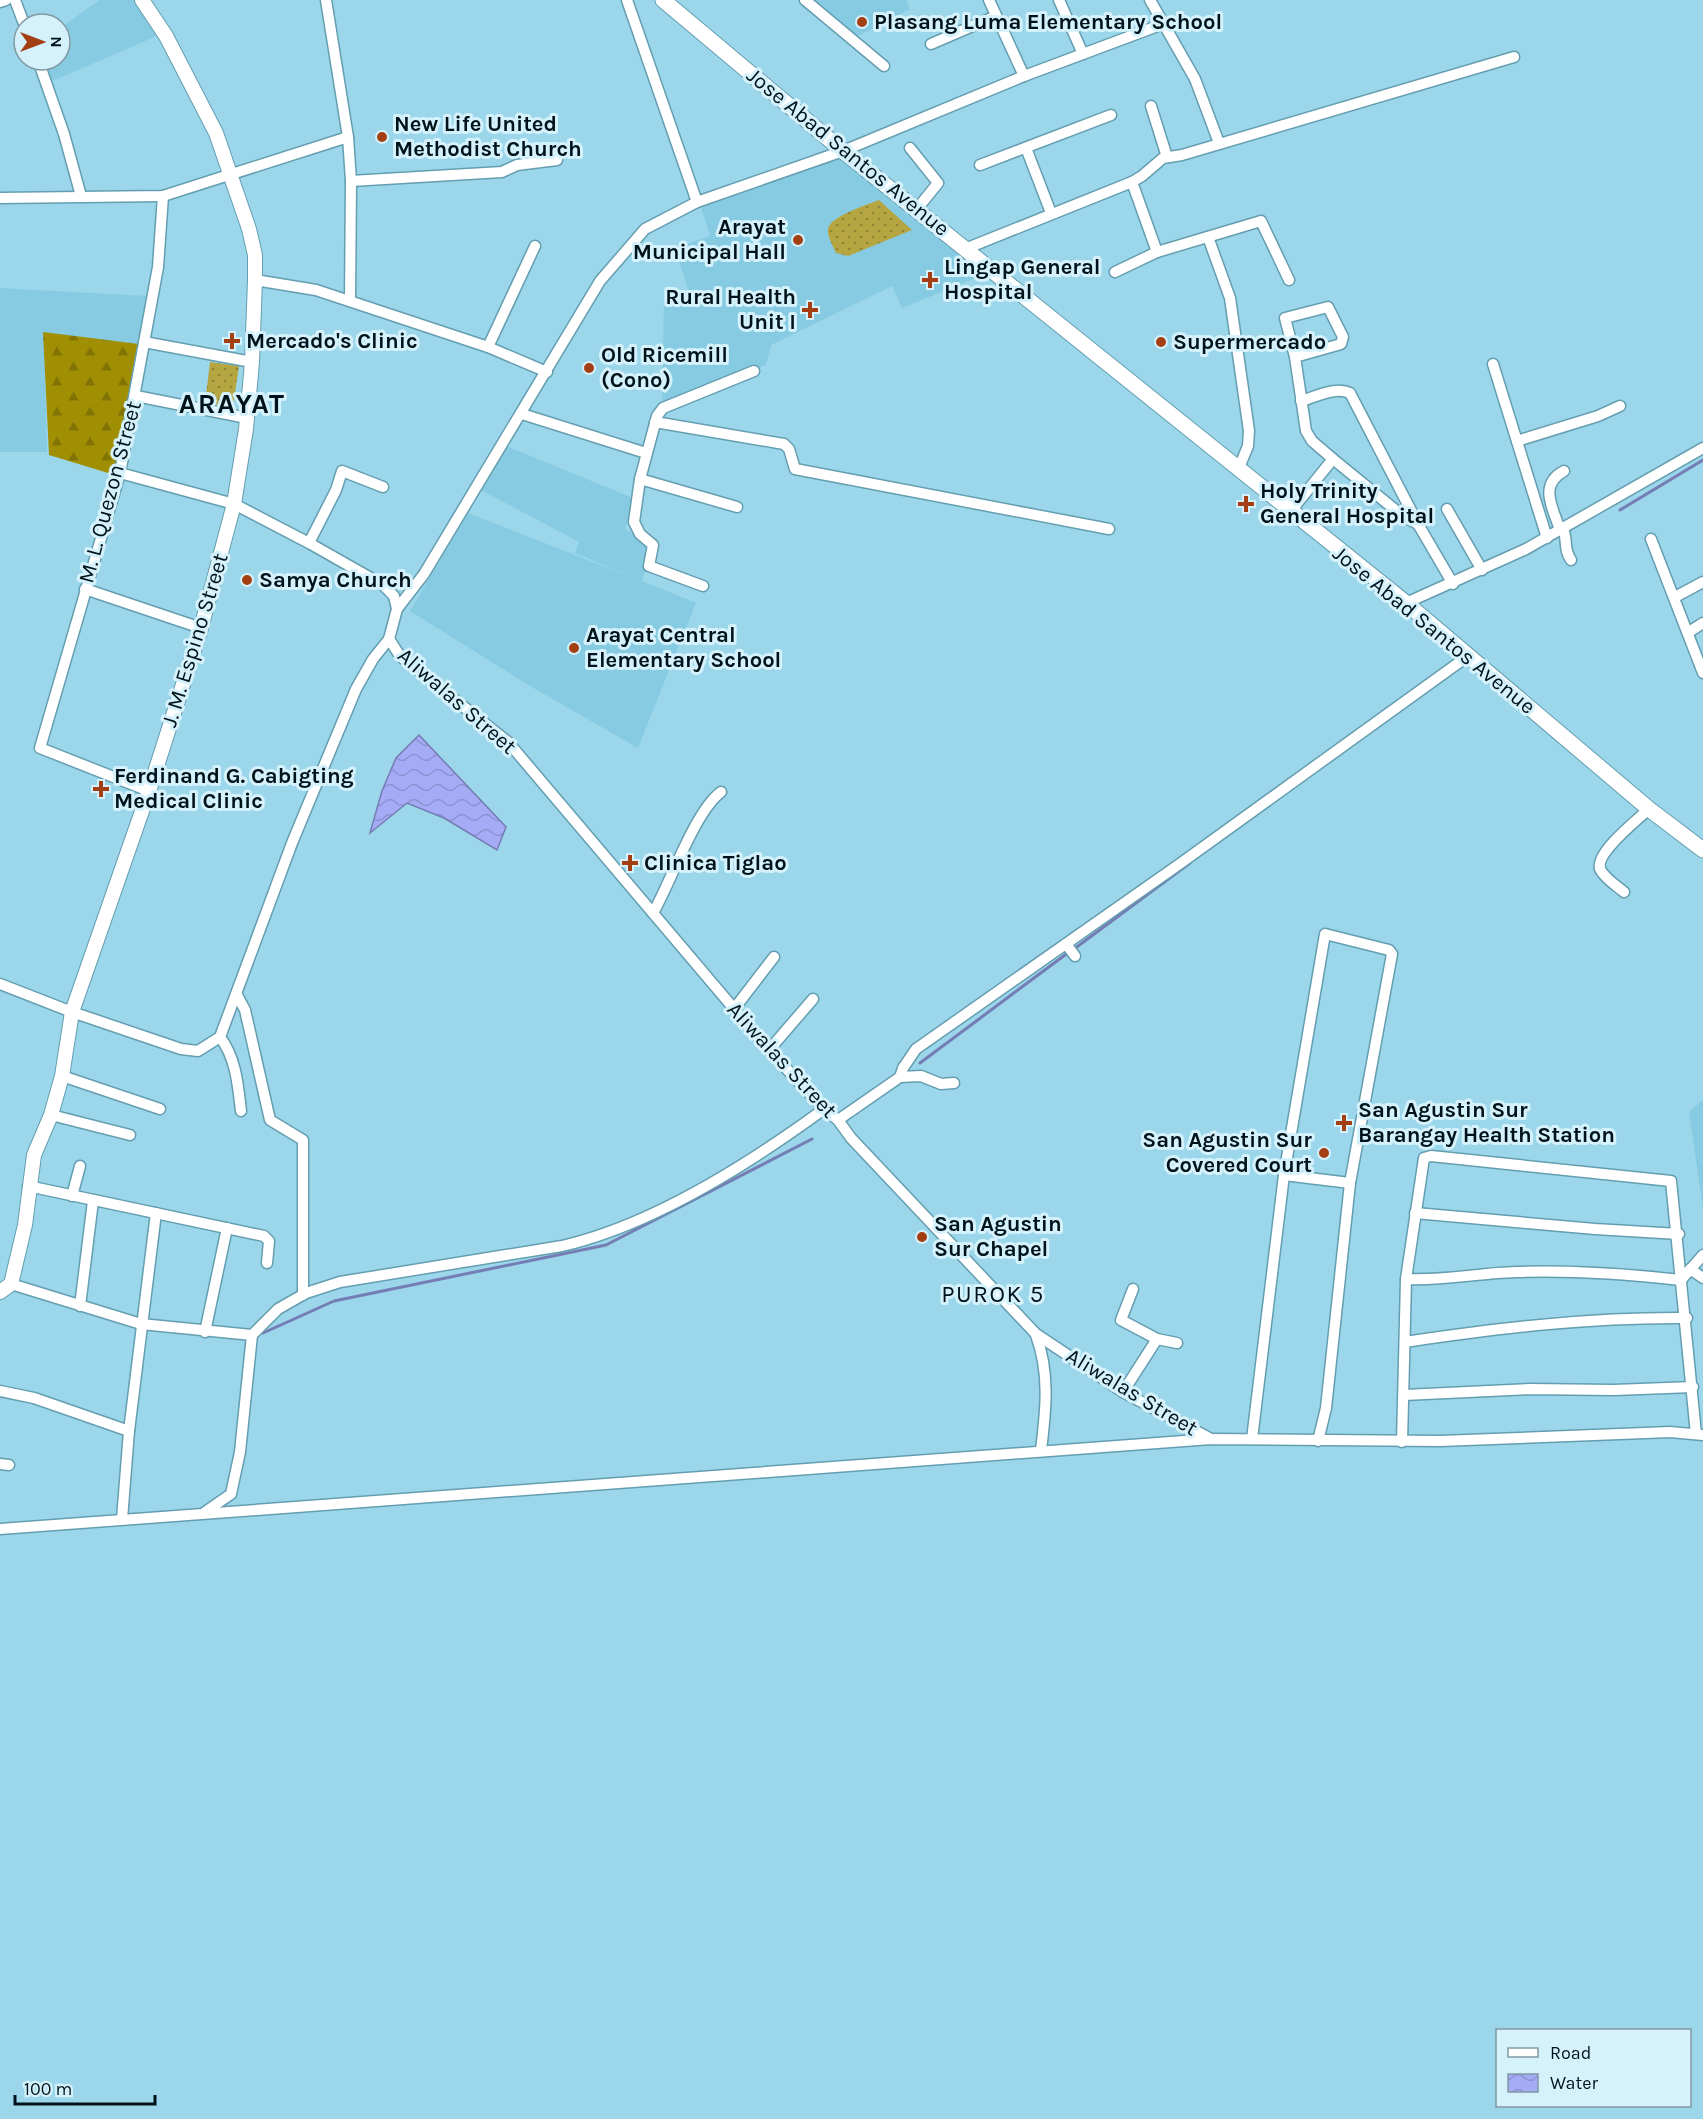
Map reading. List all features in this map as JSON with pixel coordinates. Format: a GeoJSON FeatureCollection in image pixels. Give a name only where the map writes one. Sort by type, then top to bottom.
{"type":"FeatureCollection","features":[{"type":"Feature","properties":{"kind":"highway","name":"Jose Abad Santos Avenue"},"geometry":{"type":"LineString","coordinates":[[663,0],[843,151],[1406,603],[1649,809],[1703,850]]}},
{"type":"Feature","properties":{"kind":"main road","name":"J. M. Espino Street"},"geometry":{"type":"LineString","coordinates":[[5,1288],[25,1225],[28,1186],[34,1155],[51,1115],[62,1076],[72,1012],[149,791],[201,628],[234,504],[247,417],[255,280],[255,255],[249,229],[216,133],[166,36],[142,0]]}},
{"type":"Feature","properties":{"kind":"street"},"geometry":{"type":"LineString","coordinates":[[0,2],[6,0]]}},
{"type":"Feature","properties":{"kind":"street"},"geometry":{"type":"LineString","coordinates":[[326,0],[348,137],[351,181],[350,301]]}},
{"type":"Feature","properties":{"kind":"street"},"geometry":{"type":"LineString","coordinates":[[627,0],[697,202]]}},
{"type":"Feature","properties":{"kind":"street"},"geometry":{"type":"LineString","coordinates":[[806,0],[884,66]]}},
{"type":"Feature","properties":{"kind":"street"},"geometry":{"type":"LineString","coordinates":[[988,0],[1024,76]]}},
{"type":"Feature","properties":{"kind":"street"},"geometry":{"type":"LineString","coordinates":[[1059,0],[1083,54]]}},
{"type":"Feature","properties":{"kind":"street"},"geometry":{"type":"LineString","coordinates":[[1150,0],[1201,92],[1219,143]]}},
{"type":"Feature","properties":{"kind":"street"},"geometry":{"type":"LineString","coordinates":[[931,44],[996,16]]}},
{"type":"Feature","properties":{"kind":"street"},"geometry":{"type":"LineString","coordinates":[[0,984],[72,1012],[181,1049],[198,1052],[220,1037],[292,843],[348,707],[373,659],[389,639],[397,609],[424,574],[600,281],[645,229],[697,202],[843,151],[1024,76],[1163,24]]}},
{"type":"Feature","properties":{"kind":"street"},"geometry":{"type":"LineString","coordinates":[[965,249],[1132,182],[1167,157],[1514,57]]}},
{"type":"Feature","properties":{"kind":"street"},"geometry":{"type":"LineString","coordinates":[[42,72],[64,135],[81,196]]}},
{"type":"Feature","properties":{"kind":"street"},"geometry":{"type":"LineString","coordinates":[[1151,106],[1167,157]]}},
{"type":"Feature","properties":{"kind":"street"},"geometry":{"type":"LineString","coordinates":[[980,165],[1111,116]]}},
{"type":"Feature","properties":{"kind":"street"},"geometry":{"type":"LineString","coordinates":[[0,198],[163,196],[348,137]]}},
{"type":"Feature","properties":{"kind":"street"},"geometry":{"type":"LineString","coordinates":[[1026,147],[1051,213]]}},
{"type":"Feature","properties":{"kind":"street"},"geometry":{"type":"LineString","coordinates":[[910,148],[938,183],[916,209]]}},
{"type":"Feature","properties":{"kind":"street"},"geometry":{"type":"LineString","coordinates":[[351,181],[502,172],[517,165],[557,160]]}},
{"type":"Feature","properties":{"kind":"street"},"geometry":{"type":"LineString","coordinates":[[1132,182],[1157,252]]}},
{"type":"Feature","properties":{"kind":"street","name":"M. L. Quezon Street"},"geometry":{"type":"LineString","coordinates":[[149,791],[40,748],[120,473],[158,267],[163,196]]}},
{"type":"Feature","properties":{"kind":"street"},"geometry":{"type":"LineString","coordinates":[[1115,272],[1157,252],[1260,221],[1289,279]]}},
{"type":"Feature","properties":{"kind":"street"},"geometry":{"type":"LineString","coordinates":[[1208,237],[1230,298],[1249,430],[1248,446],[1238,470]]}},
{"type":"Feature","properties":{"kind":"street"},"geometry":{"type":"LineString","coordinates":[[488,347],[536,246]]}},
{"type":"Feature","properties":{"kind":"street"},"geometry":{"type":"LineString","coordinates":[[255,280],[316,290],[488,347],[547,372]]}},
{"type":"Feature","properties":{"kind":"street"},"geometry":{"type":"LineString","coordinates":[[1295,357],[1341,344],[1343,337],[1328,307],[1285,318],[1295,357],[1306,431],[1312,441],[1333,459],[1404,517],[1418,524]]}},
{"type":"Feature","properties":{"kind":"street"},"geometry":{"type":"LineString","coordinates":[[144,342],[252,362]]}},
{"type":"Feature","properties":{"kind":"street"},"geometry":{"type":"LineString","coordinates":[[1493,364],[1547,538]]}},
{"type":"Feature","properties":{"kind":"street"},"geometry":{"type":"LineString","coordinates":[[703,586],[650,566],[653,546],[640,534],[634,522],[646,453],[655,422],[663,408],[754,371]]}},
{"type":"Feature","properties":{"kind":"street"},"geometry":{"type":"LineString","coordinates":[[1301,401],[1335,391],[1344,390],[1350,393],[1418,524],[1453,584]]}},
{"type":"Feature","properties":{"kind":"street"},"geometry":{"type":"LineString","coordinates":[[136,396],[247,417]]}},
{"type":"Feature","properties":{"kind":"street"},"geometry":{"type":"LineString","coordinates":[[1517,441],[1598,416],[1620,406]]}},
{"type":"Feature","properties":{"kind":"street"},"geometry":{"type":"LineString","coordinates":[[522,414],[646,453]]}},
{"type":"Feature","properties":{"kind":"street"},"geometry":{"type":"LineString","coordinates":[[655,422],[784,444],[789,448],[795,469],[1109,529]]}},
{"type":"Feature","properties":{"kind":"street"},"geometry":{"type":"LineString","coordinates":[[1406,603],[1453,584],[1547,538],[1703,448]]}},
{"type":"Feature","properties":{"kind":"street"},"geometry":{"type":"LineString","coordinates":[[1290,512],[1333,459]]}},
{"type":"Feature","properties":{"kind":"street"},"geometry":{"type":"LineString","coordinates":[[309,543],[336,490],[342,471],[383,487]]}},
{"type":"Feature","properties":{"kind":"street"},"geometry":{"type":"LineString","coordinates":[[1564,471],[1552,477],[1549,483],[1551,503],[1566,536],[1565,549],[1571,560]]}},
{"type":"Feature","properties":{"kind":"street"},"geometry":{"type":"LineString","coordinates":[[120,473],[234,504],[383,585],[394,596],[397,609]]}},
{"type":"Feature","properties":{"kind":"street"},"geometry":{"type":"LineString","coordinates":[[640,479],[737,507]]}},
{"type":"Feature","properties":{"kind":"street"},"geometry":{"type":"LineString","coordinates":[[1447,509],[1482,570]]}},
{"type":"Feature","properties":{"kind":"street"},"geometry":{"type":"LineString","coordinates":[[1651,539],[1702,669]]}},
{"type":"Feature","properties":{"kind":"street"},"geometry":{"type":"LineString","coordinates":[[1675,597],[1703,582]]}},
{"type":"Feature","properties":{"kind":"street"},"geometry":{"type":"LineString","coordinates":[[85,589],[201,628]]}},
{"type":"Feature","properties":{"kind":"street"},"geometry":{"type":"LineString","coordinates":[[1689,632],[1703,623]]}},
{"type":"Feature","properties":{"kind":"street","name":"Aliwalas Street"},"geometry":{"type":"LineString","coordinates":[[389,639],[400,656],[508,742],[769,1050],[824,1109],[838,1120],[851,1138],[1036,1334],[1123,1392],[1211,1439]]}},
{"type":"Feature","properties":{"kind":"street"},"geometry":{"type":"LineString","coordinates":[[900,1077],[903,1068],[916,1049],[1067,945],[1468,656]]}},
{"type":"Feature","properties":{"kind":"street"},"geometry":{"type":"LineString","coordinates":[[653,913],[686,844],[710,802],[721,792]]}},
{"type":"Feature","properties":{"kind":"street"},"geometry":{"type":"LineString","coordinates":[[1624,892],[1601,871],[1601,856],[1649,809]]}},
{"type":"Feature","properties":{"kind":"street"},"geometry":{"type":"LineString","coordinates":[[1252,1439],[1284,1175],[1325,934],[1389,950],[1392,954],[1350,1183],[1326,1408],[1318,1441]]}},
{"type":"Feature","properties":{"kind":"street"},"geometry":{"type":"LineString","coordinates":[[1067,945],[1075,956]]}},
{"type":"Feature","properties":{"kind":"street"},"geometry":{"type":"LineString","coordinates":[[734,1009],[774,957]]}},
{"type":"Feature","properties":{"kind":"street"},"geometry":{"type":"LineString","coordinates":[[237,995],[245,1010],[270,1120],[303,1140],[303,1295]]}},
{"type":"Feature","properties":{"kind":"street"},"geometry":{"type":"LineString","coordinates":[[769,1050],[813,999]]}},
{"type":"Feature","properties":{"kind":"street"},"geometry":{"type":"LineString","coordinates":[[220,1037],[228,1048],[233,1065],[241,1111]]}},
{"type":"Feature","properties":{"kind":"street"},"geometry":{"type":"LineString","coordinates":[[62,1076],[160,1109]]}},
{"type":"Feature","properties":{"kind":"street"},"geometry":{"type":"LineString","coordinates":[[838,1120],[900,1077],[921,1076],[941,1084],[954,1083]]}},
{"type":"Feature","properties":{"kind":"street"},"geometry":{"type":"LineString","coordinates":[[205,1513],[231,1494],[236,1478],[252,1335],[278,1309],[303,1295],[340,1282],[562,1246],[595,1238],[701,1187],[790,1134],[824,1109]]}},
{"type":"Feature","properties":{"kind":"street"},"geometry":{"type":"LineString","coordinates":[[51,1115],[130,1135]]}},
{"type":"Feature","properties":{"kind":"street"},"geometry":{"type":"LineString","coordinates":[[0,1529],[122,1518],[505,1493],[1041,1450],[1211,1439],[1401,1442],[1639,1432],[1699,1434],[1671,1181],[1431,1156],[1424,1158],[1406,1279],[1401,1442]]}},
{"type":"Feature","properties":{"kind":"street"},"geometry":{"type":"LineString","coordinates":[[72,1196],[80,1166]]}},
{"type":"Feature","properties":{"kind":"street"},"geometry":{"type":"LineString","coordinates":[[1284,1175],[1350,1183]]}},
{"type":"Feature","properties":{"kind":"street"},"geometry":{"type":"LineString","coordinates":[[28,1186],[268,1238],[267,1263]]}},
{"type":"Feature","properties":{"kind":"street"},"geometry":{"type":"LineString","coordinates":[[80,1306],[93,1201]]}},
{"type":"Feature","properties":{"kind":"street"},"geometry":{"type":"LineString","coordinates":[[122,1518],[129,1431],[156,1213]]}},
{"type":"Feature","properties":{"kind":"street"},"geometry":{"type":"LineString","coordinates":[[1415,1213],[1595,1229],[1678,1233]]}},
{"type":"Feature","properties":{"kind":"street"},"geometry":{"type":"LineString","coordinates":[[205,1332],[227,1228]]}},
{"type":"Feature","properties":{"kind":"street"},"geometry":{"type":"LineString","coordinates":[[1681,1280],[1703,1255]]}},
{"type":"Feature","properties":{"kind":"street"},"geometry":{"type":"LineString","coordinates":[[1690,1269],[1703,1278]]}},
{"type":"Feature","properties":{"kind":"street"},"geometry":{"type":"LineString","coordinates":[[1406,1279],[1427,1280],[1470,1274],[1544,1271],[1681,1280]]}},
{"type":"Feature","properties":{"kind":"street"},"geometry":{"type":"LineString","coordinates":[[5,1288],[141,1324],[252,1335]]}},
{"type":"Feature","properties":{"kind":"street"},"geometry":{"type":"LineString","coordinates":[[1133,1289],[1121,1320],[1157,1339],[1177,1343]]}},
{"type":"Feature","properties":{"kind":"street"},"geometry":{"type":"LineString","coordinates":[[1405,1342],[1537,1324],[1632,1318],[1687,1318]]}},
{"type":"Feature","properties":{"kind":"street"},"geometry":{"type":"LineString","coordinates":[[1036,1334],[1045,1358],[1047,1377],[1041,1450]]}},
{"type":"Feature","properties":{"kind":"street"},"geometry":{"type":"LineString","coordinates":[[1123,1392],[1157,1339]]}},
{"type":"Feature","properties":{"kind":"street"},"geometry":{"type":"LineString","coordinates":[[1404,1395],[1529,1389],[1614,1390],[1693,1387]]}},
{"type":"Feature","properties":{"kind":"street"},"geometry":{"type":"LineString","coordinates":[[0,1391],[34,1398],[129,1431]]}},
{"type":"Feature","properties":{"kind":"shaded area"},"geometry":{"type":"Polygon","coordinates":[[[100,0],[136,0],[159,35],[48,83],[44,72],[72,72],[72,20],[100,0]]]}},
{"type":"Feature","properties":{"kind":"shaded area","name":"Plasang Luma Elementary School"},"geometry":{"type":"Polygon","coordinates":[[[814,0],[906,0],[910,9],[854,38],[814,0]]]}},
{"type":"Feature","properties":{"kind":"shaded area"},"geometry":{"type":"Polygon","coordinates":[[[837,155],[983,275],[902,308],[892,286],[771,345],[766,365],[662,405],[664,301],[692,301],[675,248],[710,236],[701,207],[837,155]]]}},
{"type":"Feature","properties":{"kind":"shaded area"},"geometry":{"type":"Polygon","coordinates":[[[879,200],[912,230],[848,256],[836,253],[828,235],[830,224],[850,212],[879,200]]]}},
{"type":"Feature","properties":{"kind":"shaded area"},"geometry":{"type":"Polygon","coordinates":[[[0,288],[146,296],[139,344],[44,333],[47,452],[0,452],[0,288]]]}},
{"type":"Feature","properties":{"kind":"shaded area"},"geometry":{"type":"Polygon","coordinates":[[[210,362],[239,366],[233,407],[205,403],[210,362]]]}},
{"type":"Feature","properties":{"kind":"shaded area","name":"Arayat Central Elementary School"},"geometry":{"type":"Polygon","coordinates":[[[506,446],[635,499],[625,529],[653,545],[642,581],[696,603],[638,748],[530,686],[410,611],[468,513],[634,578],[575,553],[579,542],[481,490],[506,446]]]}},
{"type":"Feature","properties":{"kind":"shaded area"},"geometry":{"type":"Polygon","coordinates":[[[1703,1100],[1703,1209],[1689,1112],[1703,1100]]]}},
{"type":"Feature","properties":{"kind":"green space"},"geometry":{"type":"Polygon","coordinates":[[[43,332],[139,344],[118,476],[49,455],[43,332]]]}},
{"type":"Feature","properties":{"kind":"water"},"geometry":{"type":"Polygon","coordinates":[[[419,735],[506,827],[497,850],[444,818],[407,803],[370,833],[382,791],[396,758],[419,735]]]}},
{"type":"Feature","properties":{"kind":"waterway"},"geometry":{"type":"LineString","coordinates":[[1620,510],[1703,460]]}},
{"type":"Feature","properties":{"kind":"waterway"},"geometry":{"type":"LineString","coordinates":[[1074,949],[1190,863]]}},
{"type":"Feature","properties":{"kind":"waterway"},"geometry":{"type":"LineString","coordinates":[[920,1063],[1069,952]]}},
{"type":"Feature","properties":{"kind":"waterway"},"geometry":{"type":"LineString","coordinates":[[263,1333],[334,1301],[606,1245],[812,1139]]}},
{"type":"Feature","properties":{"kind":"place","name":"Plasang Luma Elementary School"},"geometry":{"type":"Point","coordinates":[862,22]}},
{"type":"Feature","properties":{"kind":"place","name":"New Life United Methodist Church"},"geometry":{"type":"Point","coordinates":[382,137]}},
{"type":"Feature","properties":{"kind":"place","name":"Arayat Municipal Hall"},"geometry":{"type":"Point","coordinates":[798,240]}},
{"type":"Feature","properties":{"kind":"place","name":"Lingap General Hospital"},"geometry":{"type":"Point","coordinates":[930,280]}},
{"type":"Feature","properties":{"kind":"place","name":"Rural Health Unit I"},"geometry":{"type":"Point","coordinates":[810,310]}},
{"type":"Feature","properties":{"kind":"place","name":"Mercado's Clinic"},"geometry":{"type":"Point","coordinates":[232,341]}},
{"type":"Feature","properties":{"kind":"place","name":"Supermercado"},"geometry":{"type":"Point","coordinates":[1161,342]}},
{"type":"Feature","properties":{"kind":"place","name":"Old Ricemill (Cono)"},"geometry":{"type":"Point","coordinates":[589,368]}},
{"type":"Feature","properties":{"kind":"place","name":"Holy Trinity General Hospital"},"geometry":{"type":"Point","coordinates":[1246,504]}},
{"type":"Feature","properties":{"kind":"place","name":"Samya Church"},"geometry":{"type":"Point","coordinates":[247,580]}},
{"type":"Feature","properties":{"kind":"place","name":"Arayat Central Elementary School"},"geometry":{"type":"Point","coordinates":[574,648]}},
{"type":"Feature","properties":{"kind":"place","name":"Ferdinand G. Cabigting Medical Clinic"},"geometry":{"type":"Point","coordinates":[101,789]}},
{"type":"Feature","properties":{"kind":"place","name":"Clinica Tiglao"},"geometry":{"type":"Point","coordinates":[630,863]}},
{"type":"Feature","properties":{"kind":"place","name":"San Agustin Sur Barangay Health Station"},"geometry":{"type":"Point","coordinates":[1344,1123]}},
{"type":"Feature","properties":{"kind":"place","name":"San Agustin Sur Covered Court"},"geometry":{"type":"Point","coordinates":[1324,1153]}},
{"type":"Feature","properties":{"kind":"place","name":"San Agustin Sur Chapel"},"geometry":{"type":"Point","coordinates":[922,1237]}},
{"type":"Feature","properties":{"kind":"district","name":"ARAYAT"},"geometry":{"type":"Point","coordinates":[232,403]}},
{"type":"Feature","properties":{"kind":"district","name":"PUROK 5"},"geometry":{"type":"Point","coordinates":[993,1294]}}]}
